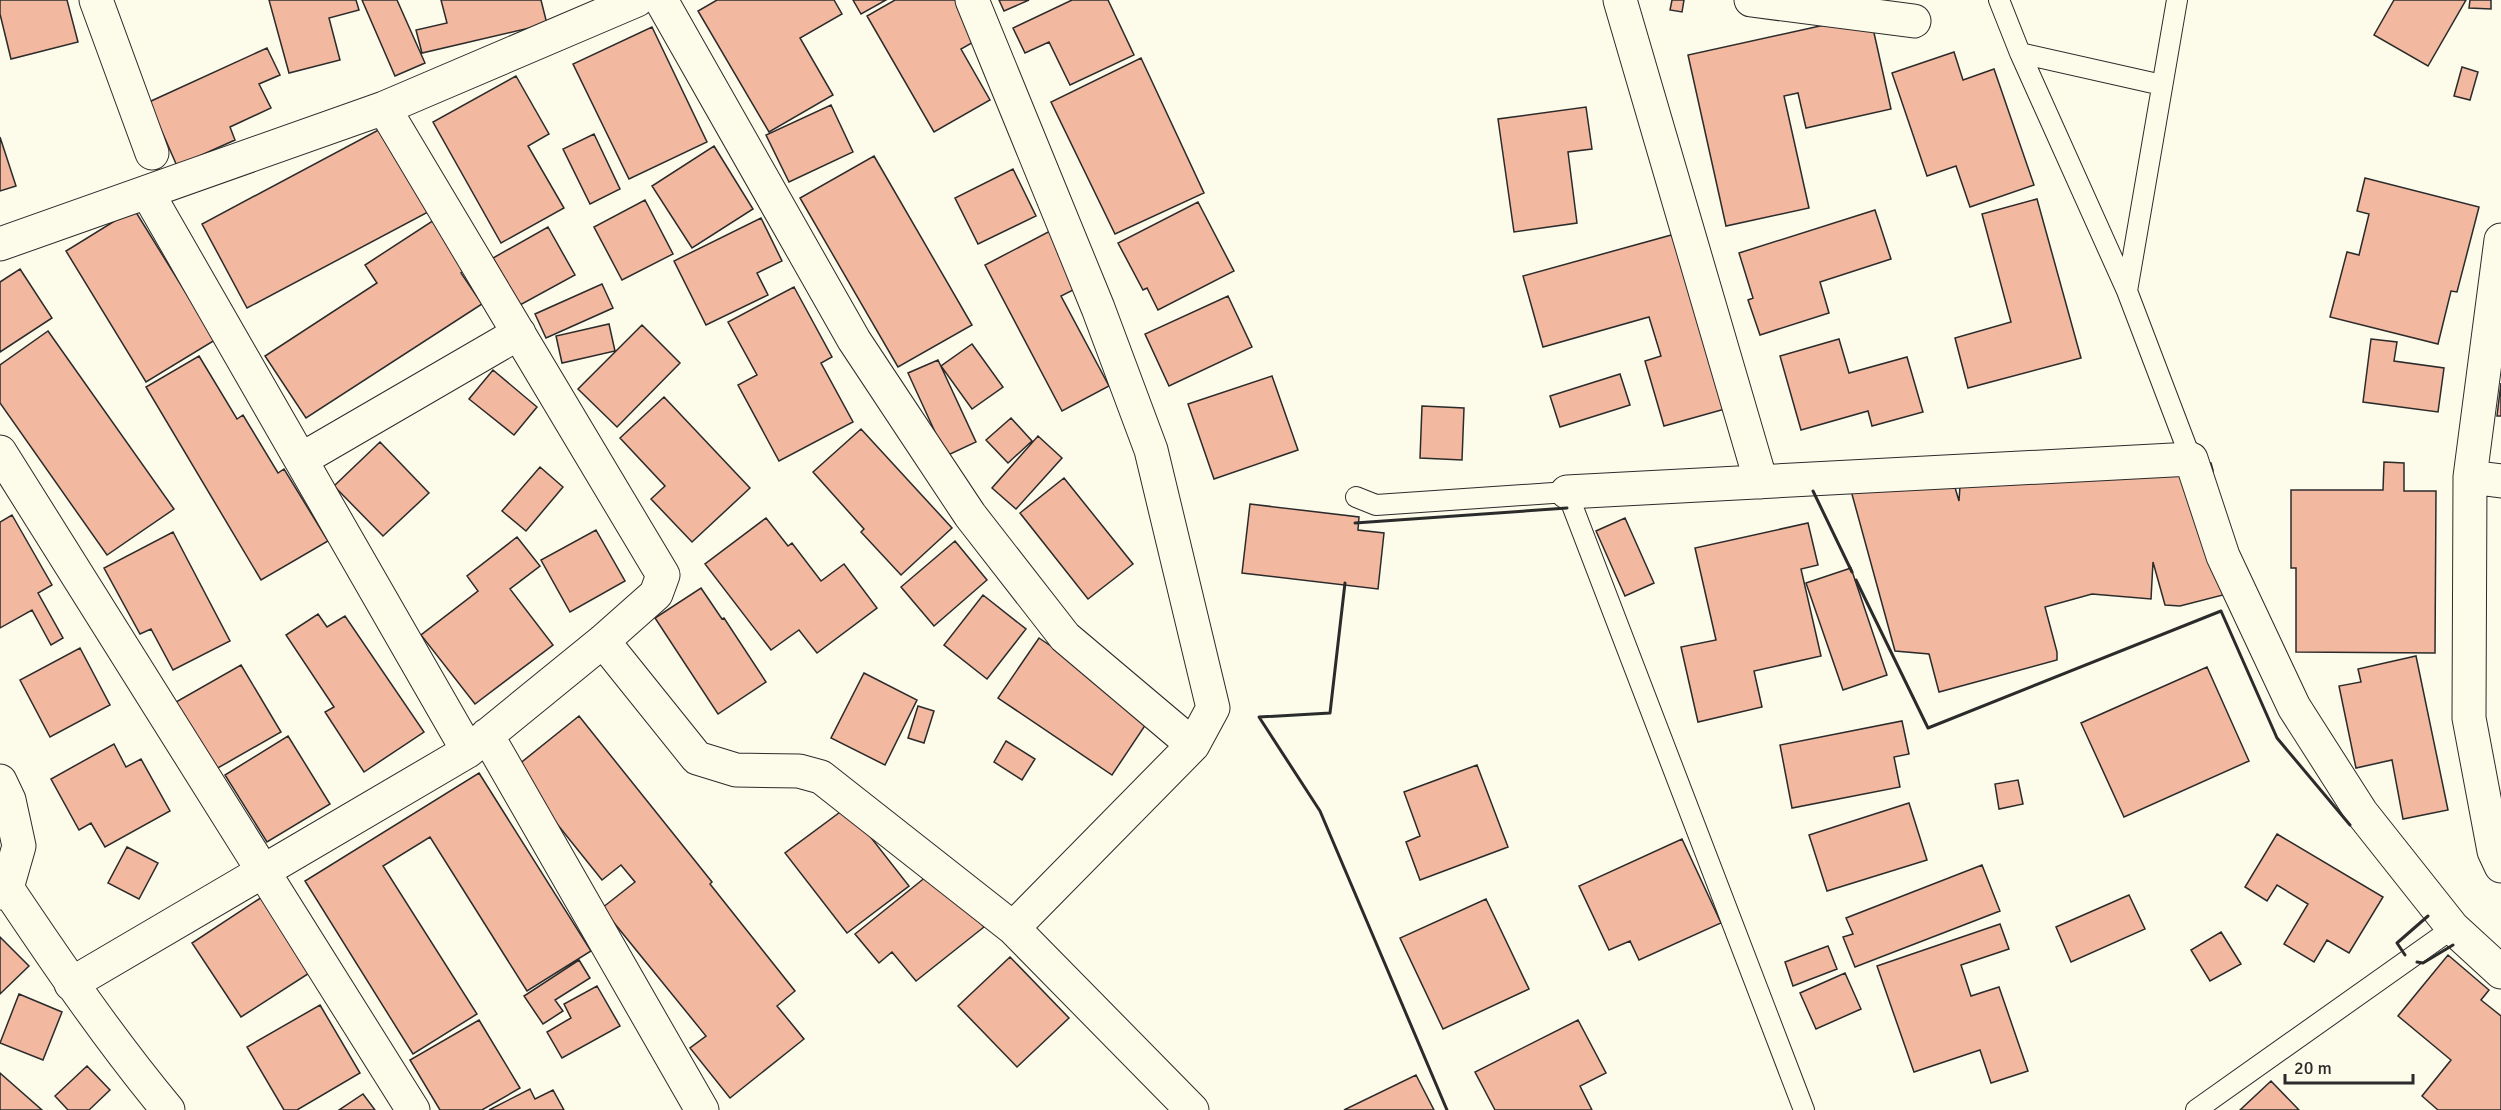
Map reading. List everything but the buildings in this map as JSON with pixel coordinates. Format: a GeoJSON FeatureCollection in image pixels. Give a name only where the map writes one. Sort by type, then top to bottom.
{"type":"FeatureCollection","features":[{"type":"Feature","properties":{"kind":"street"},"geometry":{"type":"LineString","coordinates":[[96,0],[152,153]]}},
{"type":"Feature","properties":{"kind":"street"},"geometry":{"type":"LineString","coordinates":[[0,244],[384,108],[637,0]]}},
{"type":"Feature","properties":{"kind":"street"},"geometry":{"type":"LineString","coordinates":[[660,0],[854,340],[970,515],[1065,637],[1192,745]]}},
{"type":"Feature","properties":{"kind":"street"},"geometry":{"type":"LineString","coordinates":[[972,0],[1098,308],[1151,450],[1213,708],[1192,745],[1013,928]]}},
{"type":"Feature","properties":{"kind":"street"},"geometry":{"type":"LineString","coordinates":[[1620,0],[1761,482]]}},
{"type":"Feature","properties":{"kind":"street"},"geometry":{"type":"LineString","coordinates":[[1751,0],[1914,21]]}},
{"type":"Feature","properties":{"kind":"street"},"geometry":{"type":"LineString","coordinates":[[71,984],[265,872],[478,743],[603,642],[656,594],[663,575],[384,108]]}},
{"type":"Feature","properties":{"kind":"street"},"geometry":{"type":"LineString","coordinates":[[147,192],[302,459],[702,1110]]}},
{"type":"Feature","properties":{"kind":"street"},"geometry":{"type":"LineString","coordinates":[[2501,240],[2469,718],[2494,851],[2501,866]]}},
{"type":"Feature","properties":{"kind":"street"},"geometry":{"type":"LineString","coordinates":[[302,459],[519,333]]}},
{"type":"Feature","properties":{"kind":"street"},"geometry":{"type":"LineString","coordinates":[[0,452],[413,1110]]}},
{"type":"Feature","properties":{"kind":"street"},"geometry":{"type":"LineString","coordinates":[[1567,492],[2190,459],[2223,556],[2294,707],[2361,812],[2453,928],[2501,972]]}},
{"type":"Feature","properties":{"kind":"street"},"geometry":{"type":"LineString","coordinates":[[603,642],[697,758],[736,770],[799,771],[821,777],[1013,928],[1192,1110]]}},
{"type":"Feature","properties":{"kind":"street"},"geometry":{"type":"LineString","coordinates":[[0,781],[9,800],[19,846],[2,887],[132,1067],[168,1110]]}},
{"type":"Feature","properties":{"kind":"lane"},"geometry":{"type":"LineString","coordinates":[[1999,0],[2020,53],[2127,291],[2190,459]]}},
{"type":"Feature","properties":{"kind":"lane"},"geometry":{"type":"LineString","coordinates":[[2127,291],[2177,0]]}},
{"type":"Feature","properties":{"kind":"lane"},"geometry":{"type":"LineString","coordinates":[[2020,53],[2162,85]]}},
{"type":"Feature","properties":{"kind":"lane"},"geometry":{"type":"LineString","coordinates":[[1356,497],[1376,505],[1567,492],[1804,1110]]}},
{"type":"Feature","properties":{"kind":"lane"},"geometry":{"type":"LineString","coordinates":[[2196,1110],[2453,928]]}},
{"type":"Feature","properties":{"kind":"wall"},"geometry":{"type":"LineString","coordinates":[[1813,491],[1852,572]]}},
{"type":"Feature","properties":{"kind":"wall"},"geometry":{"type":"LineString","coordinates":[[1355,523],[1567,508]]}},
{"type":"Feature","properties":{"kind":"wall"},"geometry":{"type":"LineString","coordinates":[[1856,580],[1928,728],[2221,611],[2277,738],[2350,825]]}},
{"type":"Feature","properties":{"kind":"wall"},"geometry":{"type":"LineString","coordinates":[[1345,583],[1330,713],[1259,717],[1320,811],[1447,1110]]}},
{"type":"Feature","properties":{"kind":"wall"},"geometry":{"type":"LineString","coordinates":[[2405,955],[2397,943],[2428,916]]}},
{"type":"Feature","properties":{"kind":"wall"},"geometry":{"type":"LineString","coordinates":[[2417,962],[2423,963],[2453,945]]}}]}
